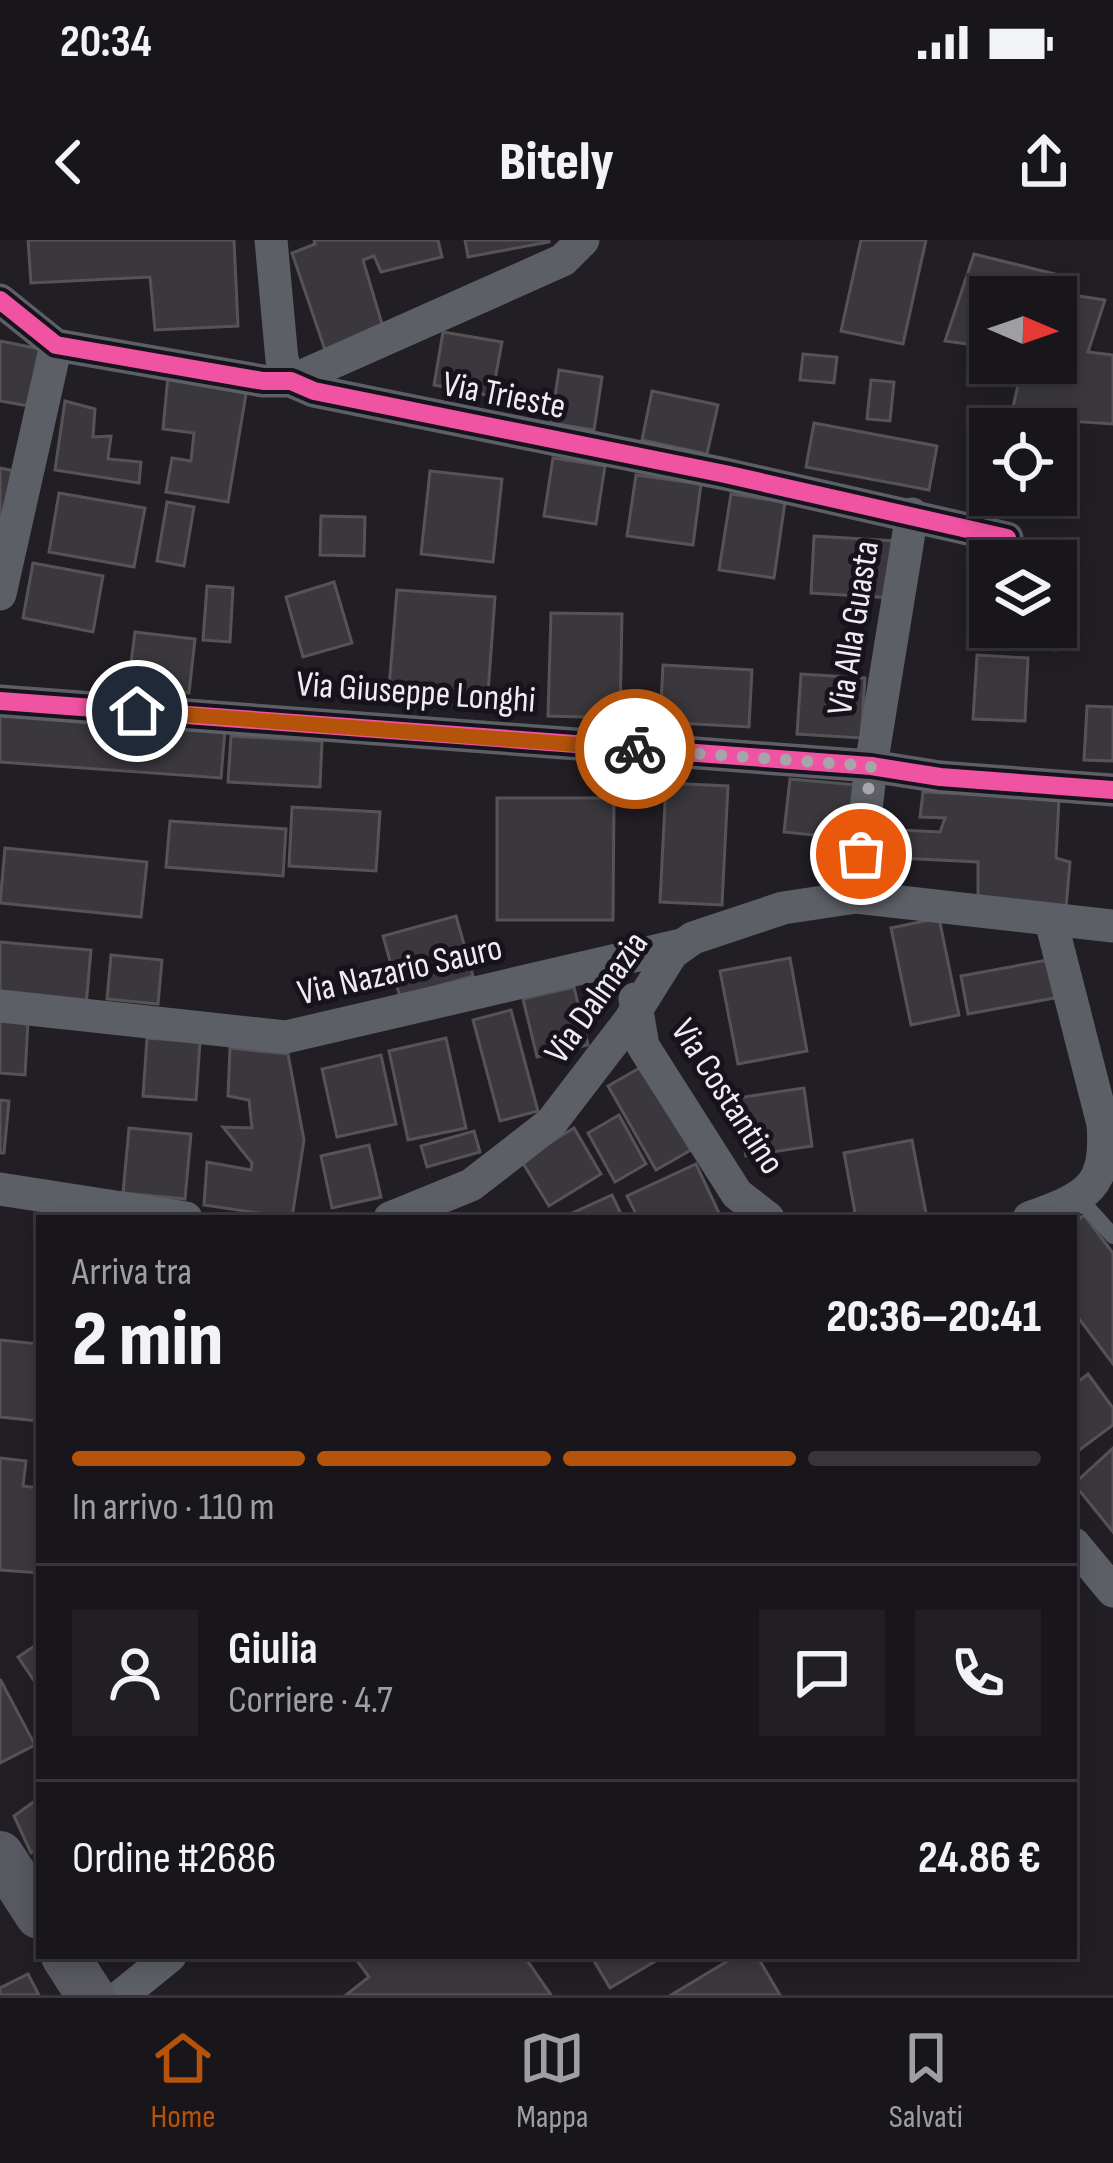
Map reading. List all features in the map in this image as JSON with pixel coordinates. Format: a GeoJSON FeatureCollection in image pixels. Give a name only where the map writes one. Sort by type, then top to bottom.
{"type":"FeatureCollection","features":[{"type":"Feature","properties":{"kind":"street"},"geometry":{"type":"LineString","coordinates":[[271,240],[280,347],[291,381],[563,260],[583,240]]}},
{"type":"Feature","properties":{"kind":"street","name":"Via Trieste"},"geometry":{"type":"LineString","coordinates":[[0,300],[56,345],[263,381],[291,381],[314,391],[912,514],[1007,538]]}},
{"type":"Feature","properties":{"kind":"street"},"geometry":{"type":"LineString","coordinates":[[0,594],[56,345]]}},
{"type":"Feature","properties":{"kind":"street","name":"Via Alla Guasta"},"geometry":{"type":"LineString","coordinates":[[856,897],[871,766],[912,514]]}},
{"type":"Feature","properties":{"kind":"street","name":"Via Giuseppe Longhi"},"geometry":{"type":"LineString","coordinates":[[0,700],[871,766],[940,777],[1113,790]]}},
{"type":"Feature","properties":{"kind":"street","name":"Via Dalmazia"},"geometry":{"type":"LineString","coordinates":[[398,1215],[471,1184],[551,1123],[681,945],[755,916],[818,900],[856,897],[1113,926]]}},
{"type":"Feature","properties":{"kind":"street"},"geometry":{"type":"LineString","coordinates":[[1036,1215],[1079,1198],[1108,1166],[1103,1124],[1051,921]]}},
{"type":"Feature","properties":{"kind":"street","name":"Via Nazario Sauro"},"geometry":{"type":"LineString","coordinates":[[0,1006],[286,1037],[681,945]]}},
{"type":"Feature","properties":{"kind":"street"},"geometry":{"type":"LineString","coordinates":[[600,965],[613,966],[624,974],[637,1010]]}},
{"type":"Feature","properties":{"kind":"street","name":"Via Costantino"},"geometry":{"type":"LineString","coordinates":[[637,1010],[643,1046],[737,1194],[764,1215]]}},
{"type":"Feature","properties":{"kind":"street"},"geometry":{"type":"LineString","coordinates":[[0,1189],[166,1215]]}},
{"type":"Feature","properties":{"kind":"street"},"geometry":{"type":"LineString","coordinates":[[1077,1548],[1113,1592]]}},
{"type":"Feature","properties":{"kind":"street"},"geometry":{"type":"LineString","coordinates":[[0,1855],[36,1911]]}},
{"type":"Feature","properties":{"kind":"street"},"geometry":{"type":"LineString","coordinates":[[67,1959],[90,1995]]}},
{"type":"Feature","properties":{"kind":"street"},"geometry":{"type":"LineString","coordinates":[[122,1995],[166,1959]]}},
{"type":"Feature","properties":{"kind":"lane"},"geometry":{"type":"LineString","coordinates":[[1079,1198],[1113,1236]]}},
{"type":"Feature","properties":{"kind":"building"},"geometry":{"type":"Polygon","coordinates":[[[28,240],[234,240],[238,326],[155,330],[150,277],[31,283],[28,240]]]}},
{"type":"Feature","properties":{"kind":"building"},"geometry":{"type":"Polygon","coordinates":[[[314,240],[438,240],[442,257],[381,272],[374,256],[363,260],[382,324],[325,350],[292,253],[315,244],[314,240]]]}},
{"type":"Feature","properties":{"kind":"building"},"geometry":{"type":"Polygon","coordinates":[[[465,240],[549,240],[549,242],[468,257],[465,240]]]}},
{"type":"Feature","properties":{"kind":"building"},"geometry":{"type":"Polygon","coordinates":[[[861,240],[926,240],[903,344],[841,331],[861,240]]]}},
{"type":"Feature","properties":{"kind":"building"},"geometry":{"type":"Polygon","coordinates":[[[974,254],[1055,274],[969,276],[969,344],[945,341],[974,254]]]}},
{"type":"Feature","properties":{"kind":"building"},"geometry":{"type":"Polygon","coordinates":[[[1077,296],[1105,300],[1088,352],[1113,355],[1113,424],[1077,421],[1077,408],[1013,408],[1018,384],[1077,384],[1077,296]]]}},
{"type":"Feature","properties":{"kind":"building"},"geometry":{"type":"Polygon","coordinates":[[[443,332],[502,342],[492,396],[434,385],[443,332]]]}},
{"type":"Feature","properties":{"kind":"building"},"geometry":{"type":"Polygon","coordinates":[[[0,341],[40,349],[29,406],[0,401],[0,341]]]}},
{"type":"Feature","properties":{"kind":"building"},"geometry":{"type":"Polygon","coordinates":[[[803,354],[837,357],[834,383],[800,380],[803,354]]]}},
{"type":"Feature","properties":{"kind":"building"},"geometry":{"type":"Polygon","coordinates":[[[559,370],[602,377],[594,430],[551,423],[559,370]]]}},
{"type":"Feature","properties":{"kind":"building"},"geometry":{"type":"Polygon","coordinates":[[[168,376],[247,388],[228,502],[166,492],[172,458],[191,461],[194,433],[163,429],[168,376]]]}},
{"type":"Feature","properties":{"kind":"building"},"geometry":{"type":"Polygon","coordinates":[[[871,380],[894,382],[890,421],[867,419],[871,380]]]}},
{"type":"Feature","properties":{"kind":"building"},"geometry":{"type":"Polygon","coordinates":[[[652,391],[718,405],[707,454],[642,440],[652,391]]]}},
{"type":"Feature","properties":{"kind":"building"},"geometry":{"type":"Polygon","coordinates":[[[65,401],[95,409],[93,437],[111,436],[108,459],[141,462],[139,483],[55,470],[65,401]]]}},
{"type":"Feature","properties":{"kind":"building"},"geometry":{"type":"Polygon","coordinates":[[[814,423],[937,446],[929,490],[806,467],[814,423]]]}},
{"type":"Feature","properties":{"kind":"building"},"geometry":{"type":"Polygon","coordinates":[[[553,458],[605,466],[596,524],[544,516],[553,458]]]}},
{"type":"Feature","properties":{"kind":"building"},"geometry":{"type":"Polygon","coordinates":[[[0,468],[19,472],[0,574],[0,468]]]}},
{"type":"Feature","properties":{"kind":"building"},"geometry":{"type":"Polygon","coordinates":[[[430,471],[502,479],[493,562],[421,554],[430,471]]]}},
{"type":"Feature","properties":{"kind":"building"},"geometry":{"type":"Polygon","coordinates":[[[636,475],[701,484],[693,545],[627,536],[636,475]]]}},
{"type":"Feature","properties":{"kind":"building"},"geometry":{"type":"Polygon","coordinates":[[[59,493],[145,508],[134,567],[49,552],[59,493]]]}},
{"type":"Feature","properties":{"kind":"building"},"geometry":{"type":"Polygon","coordinates":[[[731,494],[785,502],[774,578],[719,570],[731,494]]]}},
{"type":"Feature","properties":{"kind":"building"},"geometry":{"type":"Polygon","coordinates":[[[167,502],[194,507],[184,566],[157,561],[167,502]]]}},
{"type":"Feature","properties":{"kind":"building"},"geometry":{"type":"Polygon","coordinates":[[[321,516],[365,517],[364,556],[320,555],[321,516]]]}},
{"type":"Feature","properties":{"kind":"building"},"geometry":{"type":"Polygon","coordinates":[[[814,536],[896,541],[893,598],[811,593],[814,536]]]}},
{"type":"Feature","properties":{"kind":"building"},"geometry":{"type":"Polygon","coordinates":[[[33,563],[103,576],[93,632],[23,618],[33,563]]]}},
{"type":"Feature","properties":{"kind":"building"},"geometry":{"type":"Polygon","coordinates":[[[334,582],[352,643],[303,657],[286,597],[334,582]]]}},
{"type":"Feature","properties":{"kind":"building"},"geometry":{"type":"Polygon","coordinates":[[[207,586],[233,588],[230,642],[203,640],[207,586]]]}},
{"type":"Feature","properties":{"kind":"building"},"geometry":{"type":"Polygon","coordinates":[[[397,590],[495,597],[487,707],[388,700],[397,590]]]}},
{"type":"Feature","properties":{"kind":"building"},"geometry":{"type":"Polygon","coordinates":[[[551,613],[622,614],[620,718],[548,716],[551,613]]]}},
{"type":"Feature","properties":{"kind":"building"},"geometry":{"type":"Polygon","coordinates":[[[135,632],[195,639],[189,693],[128,686],[135,632]]]}},
{"type":"Feature","properties":{"kind":"building"},"geometry":{"type":"Polygon","coordinates":[[[977,655],[1028,658],[1025,721],[973,719],[977,655]]]}},
{"type":"Feature","properties":{"kind":"building"},"geometry":{"type":"Polygon","coordinates":[[[663,665],[752,670],[749,727],[660,722],[663,665]]]}},
{"type":"Feature","properties":{"kind":"building"},"geometry":{"type":"Polygon","coordinates":[[[801,674],[865,678],[861,738],[797,734],[801,674]]]}},
{"type":"Feature","properties":{"kind":"building"},"geometry":{"type":"Polygon","coordinates":[[[1087,706],[1113,707],[1113,761],[1084,760],[1087,706]]]}},
{"type":"Feature","properties":{"kind":"building"},"geometry":{"type":"Polygon","coordinates":[[[0,713],[225,730],[221,778],[0,762],[0,713]]]}},
{"type":"Feature","properties":{"kind":"building"},"geometry":{"type":"Polygon","coordinates":[[[231,736],[322,741],[320,787],[228,782],[231,736]]]}},
{"type":"Feature","properties":{"kind":"building"},"geometry":{"type":"Polygon","coordinates":[[[790,779],[858,785],[852,839],[784,832],[790,779]]]}},
{"type":"Feature","properties":{"kind":"building"},"geometry":{"type":"Polygon","coordinates":[[[666,783],[728,786],[722,905],[660,902],[666,783]]]}},
{"type":"Feature","properties":{"kind":"building"},"geometry":{"type":"Polygon","coordinates":[[[923,792],[1059,798],[1056,858],[1070,862],[1066,908],[978,898],[978,862],[899,858],[901,830],[940,832],[945,818],[920,817],[923,792]]]}},
{"type":"Feature","properties":{"kind":"building"},"geometry":{"type":"Polygon","coordinates":[[[497,798],[614,798],[613,920],[497,920],[497,798]]]}},
{"type":"Feature","properties":{"kind":"building"},"geometry":{"type":"Polygon","coordinates":[[[292,807],[380,812],[376,871],[289,866],[292,807]]]}},
{"type":"Feature","properties":{"kind":"building"},"geometry":{"type":"Polygon","coordinates":[[[170,821],[286,829],[283,876],[166,867],[170,821]]]}},
{"type":"Feature","properties":{"kind":"building"},"geometry":{"type":"Polygon","coordinates":[[[5,848],[147,862],[141,917],[0,903],[5,848]]]}},
{"type":"Feature","properties":{"kind":"building"},"geometry":{"type":"Polygon","coordinates":[[[456,916],[473,976],[400,997],[383,936],[456,916]]]}},
{"type":"Feature","properties":{"kind":"building"},"geometry":{"type":"Polygon","coordinates":[[[939,918],[959,1015],[911,1025],[891,928],[939,918]]]}},
{"type":"Feature","properties":{"kind":"building"},"geometry":{"type":"Polygon","coordinates":[[[0,942],[91,950],[86,1006],[0,998],[0,942]]]}},
{"type":"Feature","properties":{"kind":"building"},"geometry":{"type":"Polygon","coordinates":[[[111,955],[162,960],[158,1004],[107,999],[111,955]]]}},
{"type":"Feature","properties":{"kind":"building"},"geometry":{"type":"Polygon","coordinates":[[[790,958],[807,1051],[738,1064],[720,971],[790,958]]]}},
{"type":"Feature","properties":{"kind":"building"},"geometry":{"type":"Polygon","coordinates":[[[1053,959],[1060,997],[968,1014],[961,976],[1053,959]]]}},
{"type":"Feature","properties":{"kind":"building"},"geometry":{"type":"Polygon","coordinates":[[[574,987],[588,1045],[537,1057],[523,999],[574,987]]]}},
{"type":"Feature","properties":{"kind":"building"},"geometry":{"type":"Polygon","coordinates":[[[511,1010],[538,1111],[500,1121],[473,1020],[511,1010]]]}},
{"type":"Feature","properties":{"kind":"building"},"geometry":{"type":"Polygon","coordinates":[[[0,1020],[28,1022],[25,1075],[0,1073],[0,1020]]]}},
{"type":"Feature","properties":{"kind":"building"},"geometry":{"type":"Polygon","coordinates":[[[147,1038],[200,1042],[196,1100],[143,1096],[147,1038]]]}},
{"type":"Feature","properties":{"kind":"building"},"geometry":{"type":"Polygon","coordinates":[[[446,1038],[466,1128],[408,1140],[389,1051],[446,1038]]]}},
{"type":"Feature","properties":{"kind":"building"},"geometry":{"type":"Polygon","coordinates":[[[230,1048],[288,1054],[304,1140],[292,1215],[204,1205],[207,1162],[251,1170],[252,1163],[223,1127],[252,1128],[249,1100],[228,1096],[230,1048]]]}},
{"type":"Feature","properties":{"kind":"building"},"geometry":{"type":"Polygon","coordinates":[[[381,1055],[396,1124],[337,1137],[322,1069],[381,1055]]]}},
{"type":"Feature","properties":{"kind":"building"},"geometry":{"type":"Polygon","coordinates":[[[643,1066],[691,1150],[656,1170],[608,1086],[643,1066]]]}},
{"type":"Feature","properties":{"kind":"building"},"geometry":{"type":"Polygon","coordinates":[[[804,1088],[812,1146],[746,1156],[737,1098],[804,1088]]]}},
{"type":"Feature","properties":{"kind":"building"},"geometry":{"type":"Polygon","coordinates":[[[0,1100],[9,1101],[4,1153],[0,1153],[0,1100]]]}},
{"type":"Feature","properties":{"kind":"building"},"geometry":{"type":"Polygon","coordinates":[[[619,1115],[646,1164],[615,1182],[588,1133],[619,1115]]]}},
{"type":"Feature","properties":{"kind":"building"},"geometry":{"type":"Polygon","coordinates":[[[129,1128],[191,1134],[185,1199],[123,1193],[129,1128]]]}},
{"type":"Feature","properties":{"kind":"building"},"geometry":{"type":"Polygon","coordinates":[[[574,1128],[601,1174],[549,1206],[521,1160],[574,1128]]]}},
{"type":"Feature","properties":{"kind":"building"},"geometry":{"type":"Polygon","coordinates":[[[474,1131],[480,1152],[427,1167],[421,1146],[474,1131]]]}},
{"type":"Feature","properties":{"kind":"building"},"geometry":{"type":"Polygon","coordinates":[[[912,1140],[926,1213],[855,1215],[844,1153],[912,1140]]]}},
{"type":"Feature","properties":{"kind":"building"},"geometry":{"type":"Polygon","coordinates":[[[369,1145],[381,1197],[332,1208],[321,1156],[369,1145]]]}},
{"type":"Feature","properties":{"kind":"building"},"geometry":{"type":"Polygon","coordinates":[[[696,1164],[720,1215],[636,1215],[627,1196],[696,1164]]]}},
{"type":"Feature","properties":{"kind":"building"},"geometry":{"type":"Polygon","coordinates":[[[612,1195],[622,1215],[568,1215],[612,1195]]]}},
{"type":"Feature","properties":{"kind":"building"},"geometry":{"type":"Polygon","coordinates":[[[1084,1215],[1113,1253],[1113,1364],[1077,1316],[1077,1221],[1084,1215]]]}},
{"type":"Feature","properties":{"kind":"building"},"geometry":{"type":"Polygon","coordinates":[[[0,1340],[36,1344],[36,1421],[0,1417],[0,1340]]]}},
{"type":"Feature","properties":{"kind":"building"},"geometry":{"type":"Polygon","coordinates":[[[1088,1374],[1113,1408],[1113,1425],[1077,1452],[1077,1383],[1088,1374]]]}},
{"type":"Feature","properties":{"kind":"building"},"geometry":{"type":"Polygon","coordinates":[[[1113,1448],[1113,1532],[1077,1488],[1077,1481],[1113,1448]]]}},
{"type":"Feature","properties":{"kind":"building"},"geometry":{"type":"Polygon","coordinates":[[[0,1458],[26,1461],[23,1486],[36,1488],[36,1573],[0,1570],[0,1458]]]}},
{"type":"Feature","properties":{"kind":"building"},"geometry":{"type":"Polygon","coordinates":[[[36,1645],[36,1684],[18,1657],[36,1645]]]}},
{"type":"Feature","properties":{"kind":"building"},"geometry":{"type":"Polygon","coordinates":[[[0,1679],[35,1745],[0,1763],[0,1679]]]}},
{"type":"Feature","properties":{"kind":"building"},"geometry":{"type":"Polygon","coordinates":[[[36,1800],[36,1849],[31,1853],[14,1816],[36,1800]]]}},
{"type":"Feature","properties":{"kind":"building"},"geometry":{"type":"Polygon","coordinates":[[[356,1959],[526,1959],[551,1995],[346,1995],[369,1977],[356,1959]]]}},
{"type":"Feature","properties":{"kind":"building"},"geometry":{"type":"Polygon","coordinates":[[[593,1959],[659,1959],[610,1988],[593,1959]]]}},
{"type":"Feature","properties":{"kind":"building"},"geometry":{"type":"Polygon","coordinates":[[[731,1959],[759,1959],[780,1995],[671,1995],[731,1959]]]}},
{"type":"Feature","properties":{"kind":"building"},"geometry":{"type":"Polygon","coordinates":[[[28,1974],[39,1995],[0,1995],[0,1988],[28,1974]]]}},
{"type":"Feature","properties":{"kind":"cycle path"},"geometry":{"type":"LineString","coordinates":[[0,300],[56,345],[263,381],[291,381],[314,391],[725,474],[1007,538]]}},
{"type":"Feature","properties":{"kind":"cycle path"},"geometry":{"type":"LineString","coordinates":[[0,701],[871,766],[940,777],[1113,790]]}},
{"type":"Feature","properties":{"kind":"way so far"},"geometry":{"type":"LineString","coordinates":[[635,749],[871,766],[861,854]]}},
{"type":"Feature","properties":{"kind":"route"},"geometry":{"type":"LineString","coordinates":[[137,711],[635,749]]}}]}
